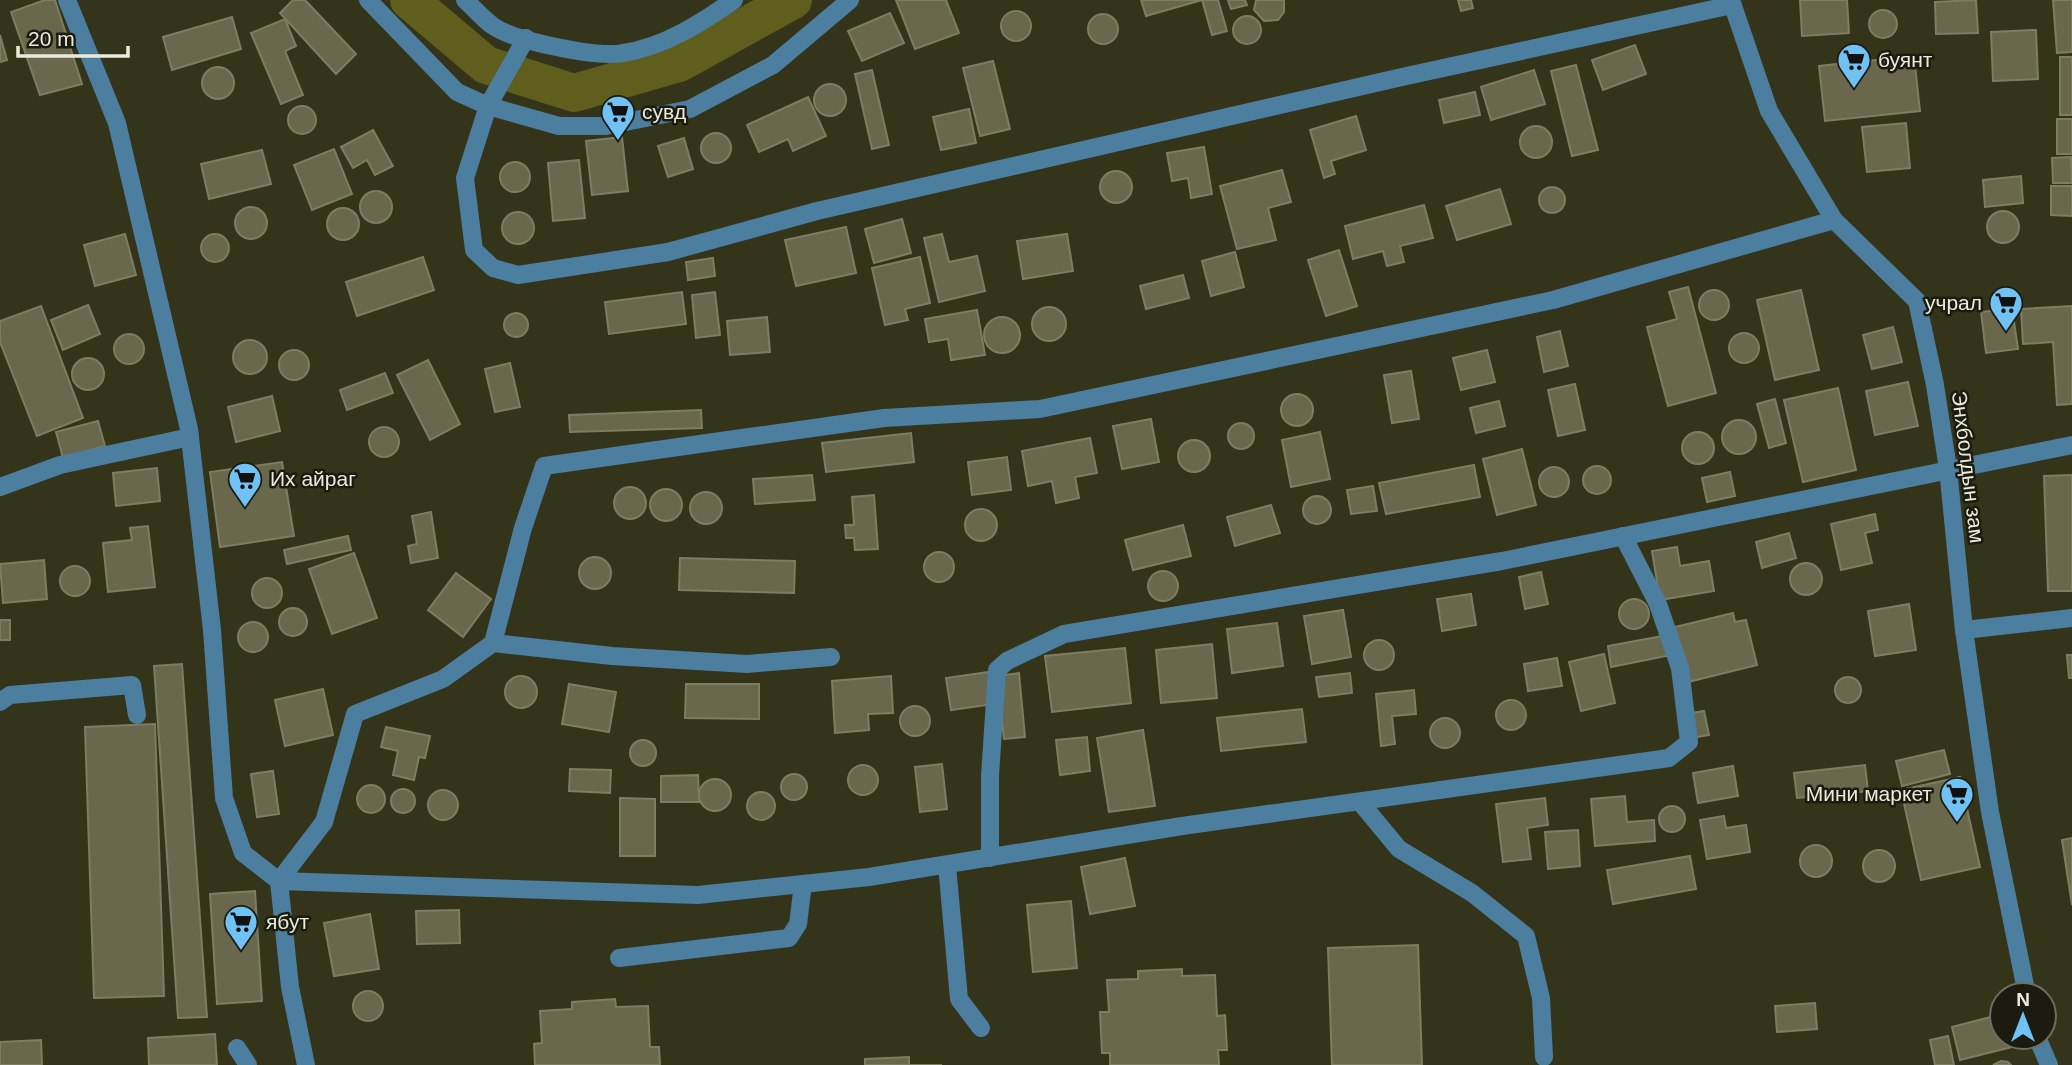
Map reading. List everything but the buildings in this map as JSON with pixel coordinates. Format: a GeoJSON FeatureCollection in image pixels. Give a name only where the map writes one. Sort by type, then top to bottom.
{"type":"FeatureCollection","features":[{"type":"Feature","properties":{"kind":"street"},"geometry":{"type":"LineString","coordinates":[[66,0],[117,123],[190,437],[212,630],[225,798],[243,853],[279,881],[698,895],[947,865],[1182,826],[1669,758],[1689,742],[1680,668],[1658,604],[1623,536]]}},
{"type":"Feature","properties":{"kind":"street"},"geometry":{"type":"LineString","coordinates":[[369,0],[457,92],[559,127],[607,126],[690,109],[773,65],[850,0]]}},
{"type":"Feature","properties":{"kind":"street"},"geometry":{"type":"LineString","coordinates":[[465,0],[494,27],[522,43],[622,54],[690,30],[734,0]]}},
{"type":"Feature","properties":{"kind":"street"},"geometry":{"type":"LineString","coordinates":[[522,43],[490,103],[466,178],[474,250],[493,268],[518,275],[668,253],[817,211],[1731,3]]}},
{"type":"Feature","properties":{"kind":"street","name":"Энхболдын зам"},"geometry":{"type":"LineString","coordinates":[[1731,3],[1769,111],[1834,220],[1917,301],[1935,385],[1948,469],[1964,630],[1990,812],[2023,981]]}},
{"type":"Feature","properties":{"kind":"street"},"geometry":{"type":"LineString","coordinates":[[306,1065],[290,987],[279,881],[324,822],[355,714],[443,679],[493,643],[523,528],[544,466],[884,418],[1040,409],[1553,300],[1834,220]]}},
{"type":"Feature","properties":{"kind":"street"},"geometry":{"type":"LineString","coordinates":[[0,487],[60,465],[190,437]]}},
{"type":"Feature","properties":{"kind":"street"},"geometry":{"type":"LineString","coordinates":[[990,858],[990,776],[998,670],[1007,660],[1064,634],[1502,561],[2072,445]]}},
{"type":"Feature","properties":{"kind":"street"},"geometry":{"type":"LineString","coordinates":[[1964,630],[2072,618]]}},
{"type":"Feature","properties":{"kind":"street"},"geometry":{"type":"LineString","coordinates":[[493,643],[612,656],[747,664],[831,657]]}},
{"type":"Feature","properties":{"kind":"street"},"geometry":{"type":"LineString","coordinates":[[0,702],[10,695],[132,685],[137,715]]}},
{"type":"Feature","properties":{"kind":"street"},"geometry":{"type":"LineString","coordinates":[[1360,803],[1399,849],[1472,893],[1526,936],[1541,998],[1544,1057]]}},
{"type":"Feature","properties":{"kind":"street"},"geometry":{"type":"LineString","coordinates":[[947,865],[959,999],[981,1028]]}},
{"type":"Feature","properties":{"kind":"street"},"geometry":{"type":"LineString","coordinates":[[619,958],[789,938],[798,924],[803,884]]}},
{"type":"Feature","properties":{"kind":"street"},"geometry":{"type":"LineString","coordinates":[[237,1048],[248,1065]]}},
{"type":"Feature","properties":{"kind":"waterway"},"geometry":{"type":"LineString","coordinates":[[409,0],[486,65],[574,93],[679,63],[793,0]]}},
{"type":"Feature","properties":{"kind":"place","name":"буянт"},"geometry":{"type":"Point","coordinates":[1854,90]}},
{"type":"Feature","properties":{"kind":"place","name":"сувд"},"geometry":{"type":"Point","coordinates":[618,142]}},
{"type":"Feature","properties":{"kind":"place","name":"учрал"},"geometry":{"type":"Point","coordinates":[2006,333]}},
{"type":"Feature","properties":{"kind":"place","name":"Их айраг"},"geometry":{"type":"Point","coordinates":[245,509]}},
{"type":"Feature","properties":{"kind":"place","name":"Мини маркет"},"geometry":{"type":"Point","coordinates":[1957,824]}},
{"type":"Feature","properties":{"kind":"place","name":"ябут"},"geometry":{"type":"Point","coordinates":[241,952]}}]}
